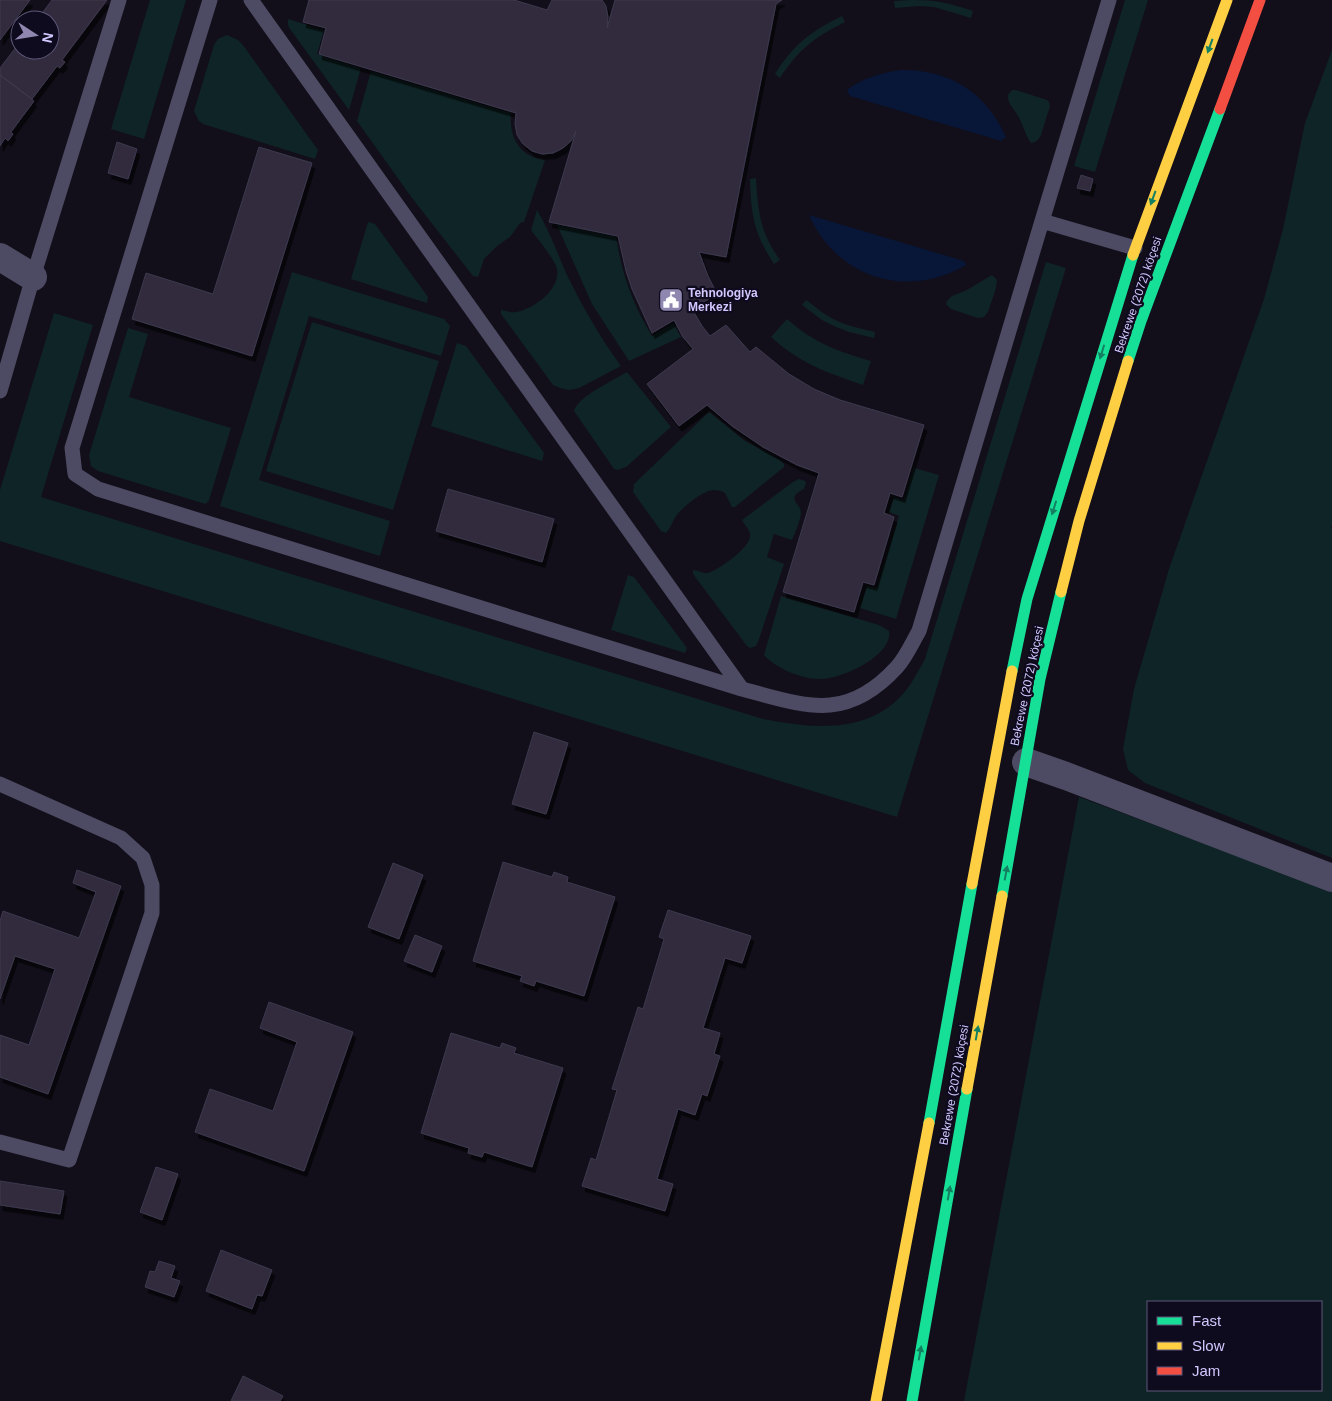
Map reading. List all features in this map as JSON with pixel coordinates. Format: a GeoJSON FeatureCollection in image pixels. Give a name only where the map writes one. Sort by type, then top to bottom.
{"type":"FeatureCollection","features":[{"type":"Feature","properties":{"kind":"main road","name":"Bekrewe (2072) köçesi"},"geometry":{"type":"LineString","coordinates":[[876,1401],[915,1202],[1003,714],[1027,599],[1135,248],[1227,0]]}},
{"type":"Feature","properties":{"kind":"main road","name":"Bekrewe (2072) köçesi"},"geometry":{"type":"LineString","coordinates":[[912,1401],[1040,679],[1082,512],[1142,321],[1260,0]]}},
{"type":"Feature","properties":{"kind":"street"},"geometry":{"type":"LineString","coordinates":[[0,257],[33,277]]}},
{"type":"Feature","properties":{"kind":"street"},"geometry":{"type":"LineString","coordinates":[[1026,762],[1332,878]]}},
{"type":"Feature","properties":{"kind":"lane"},"geometry":{"type":"LineString","coordinates":[[0,390],[118,0]]}},
{"type":"Feature","properties":{"kind":"lane"},"geometry":{"type":"LineString","coordinates":[[210,0],[72,448],[75,474],[98,489],[742,689],[796,703],[822,706],[846,703],[864,696],[898,666],[919,631],[1109,0]]}},
{"type":"Feature","properties":{"kind":"lane"},"geometry":{"type":"LineString","coordinates":[[251,0],[742,689]]}},
{"type":"Feature","properties":{"kind":"lane"},"geometry":{"type":"LineString","coordinates":[[1042,221],[1135,248]]}},
{"type":"Feature","properties":{"kind":"lane"},"geometry":{"type":"LineString","coordinates":[[0,784],[121,838],[143,858],[152,885],[152,913],[69,1160],[0,1142]]}},
{"type":"Feature","properties":{"kind":"green space"},"geometry":{"type":"Polygon","coordinates":[[[150,0],[186,0],[144,139],[111,129],[150,0]]]}},
{"type":"Feature","properties":{"kind":"green space"},"geometry":{"type":"Polygon","coordinates":[[[1125,0],[1148,0],[1095,172],[1074,166],[1125,0]]]}},
{"type":"Feature","properties":{"kind":"green space"},"geometry":{"type":"Polygon","coordinates":[[[894,1],[943,2],[973,11],[971,18],[934,7],[895,8],[894,1]]]}},
{"type":"Feature","properties":{"kind":"green space"},"geometry":{"type":"Polygon","coordinates":[[[842,16],[845,22],[825,33],[801,51],[780,78],[775,74],[796,47],[812,33],[842,16]]]}},
{"type":"Feature","properties":{"kind":"green space"},"geometry":{"type":"Polygon","coordinates":[[[288,19],[324,30],[317,54],[361,68],[349,110],[290,29],[288,19]]]}},
{"type":"Feature","properties":{"kind":"green space"},"geometry":{"type":"Polygon","coordinates":[[[227,35],[238,40],[243,45],[318,150],[315,159],[203,124],[199,121],[194,111],[214,45],[218,39],[227,35]]]}},
{"type":"Feature","properties":{"kind":"green space"},"geometry":{"type":"Polygon","coordinates":[[[1332,50],[1332,858],[1145,783],[1128,770],[1123,749],[1134,689],[1169,569],[1264,299],[1283,229],[1305,123],[1332,50]]]}},
{"type":"Feature","properties":{"kind":"green space"},"geometry":{"type":"Polygon","coordinates":[[[371,71],[511,113],[514,138],[522,150],[528,155],[545,160],[524,222],[520,223],[510,237],[497,246],[484,259],[478,277],[473,276],[412,198],[357,121],[371,71]]]}},
{"type":"Feature","properties":{"kind":"green space"},"geometry":{"type":"Polygon","coordinates":[[[1012,90],[1049,102],[1050,106],[1041,135],[1034,142],[1031,143],[1029,140],[1020,119],[1008,100],[1012,90]]]}},
{"type":"Feature","properties":{"kind":"green space"},"geometry":{"type":"Polygon","coordinates":[[[756,178],[761,221],[768,240],[780,260],[774,264],[762,243],[755,223],[751,203],[750,179],[756,178]]]}},
{"type":"Feature","properties":{"kind":"green space"},"geometry":{"type":"Polygon","coordinates":[[[537,210],[578,297],[621,366],[579,388],[569,390],[553,385],[501,314],[501,310],[514,312],[539,302],[556,282],[556,266],[531,230],[537,210]]]}},
{"type":"Feature","properties":{"kind":"green space"},"geometry":{"type":"Polygon","coordinates":[[[368,222],[375,224],[428,297],[427,303],[351,279],[368,222]]]}},
{"type":"Feature","properties":{"kind":"green space"},"geometry":{"type":"Polygon","coordinates":[[[557,225],[616,236],[629,288],[652,336],[673,323],[681,337],[629,361],[592,304],[557,225]]]}},
{"type":"Feature","properties":{"kind":"green space"},"geometry":{"type":"Polygon","coordinates":[[[1046,262],[1066,268],[897,817],[0,541],[0,490],[54,313],[93,325],[41,497],[763,719],[818,726],[854,723],[871,717],[887,708],[902,695],[925,659],[1046,262]]]}},
{"type":"Feature","properties":{"kind":"green space"},"geometry":{"type":"Polygon","coordinates":[[[292,272],[444,319],[450,326],[441,356],[309,316],[259,480],[390,521],[380,556],[220,506],[292,272]]]}},
{"type":"Feature","properties":{"kind":"green space"},"geometry":{"type":"Polygon","coordinates":[[[992,275],[997,280],[996,288],[988,312],[984,317],[978,318],[951,309],[946,304],[952,296],[967,290],[992,275]]]}},
{"type":"Feature","properties":{"kind":"green space"},"geometry":{"type":"Polygon","coordinates":[[[806,300],[835,320],[875,332],[874,338],[849,332],[822,320],[802,305],[806,300]]]}},
{"type":"Feature","properties":{"kind":"green space"},"geometry":{"type":"Polygon","coordinates":[[[787,319],[826,345],[871,361],[863,385],[803,360],[792,354],[771,337],[787,319]]]}},
{"type":"Feature","properties":{"kind":"green space"},"geometry":{"type":"Polygon","coordinates":[[[312,322],[439,361],[393,510],[266,471],[312,322]]]}},
{"type":"Feature","properties":{"kind":"green space"},"geometry":{"type":"Polygon","coordinates":[[[128,328],[148,334],[129,397],[231,428],[209,500],[206,504],[98,471],[91,466],[89,455],[128,328]]]}},
{"type":"Feature","properties":{"kind":"green space"},"geometry":{"type":"Polygon","coordinates":[[[457,343],[466,346],[544,453],[542,461],[431,426],[457,343]]]}},
{"type":"Feature","properties":{"kind":"green space"},"geometry":{"type":"Polygon","coordinates":[[[627,372],[671,427],[626,467],[618,470],[614,469],[574,411],[582,400],[627,372]]]}},
{"type":"Feature","properties":{"kind":"green space"},"geometry":{"type":"Polygon","coordinates":[[[709,412],[745,441],[780,460],[784,467],[735,507],[732,507],[723,492],[714,490],[704,493],[693,500],[676,516],[666,533],[661,531],[633,492],[634,484],[709,412]]]}},
{"type":"Feature","properties":{"kind":"green space"},"geometry":{"type":"Polygon","coordinates":[[[914,468],[939,475],[896,619],[860,608],[867,586],[877,588],[899,516],[889,512],[894,497],[904,500],[914,468]]]}},
{"type":"Feature","properties":{"kind":"green space"},"geometry":{"type":"Polygon","coordinates":[[[799,479],[806,483],[804,489],[798,492],[794,498],[801,512],[799,522],[792,540],[774,534],[767,557],[784,564],[758,642],[756,646],[750,648],[693,574],[693,570],[708,573],[720,567],[741,551],[750,539],[750,534],[742,520],[799,479]]]}},
{"type":"Feature","properties":{"kind":"green space"},"geometry":{"type":"Polygon","coordinates":[[[628,575],[634,577],[687,648],[685,653],[611,630],[628,575]]]}},
{"type":"Feature","properties":{"kind":"green space"},"geometry":{"type":"Polygon","coordinates":[[[781,596],[879,625],[889,631],[888,640],[883,649],[863,665],[839,675],[812,679],[789,672],[764,655],[781,596]]]}},
{"type":"Feature","properties":{"kind":"green space"},"geometry":{"type":"Polygon","coordinates":[[[1079,797],[1332,891],[1332,1401],[964,1401],[1079,797]]]}},
{"type":"Feature","properties":{"kind":"water"},"geometry":{"type":"Polygon","coordinates":[[[900,70],[934,74],[964,86],[988,107],[1006,137],[1001,141],[850,96],[847,90],[859,82],[872,77],[900,70]]]}},
{"type":"Feature","properties":{"kind":"water"},"geometry":{"type":"Polygon","coordinates":[[[809,215],[964,261],[966,265],[943,275],[921,281],[898,281],[876,277],[855,268],[837,254],[821,237],[809,215]]]}},
{"type":"Feature","properties":{"kind":"building"},"geometry":{"type":"Polygon","coordinates":[[[0,0],[30,0],[22,10],[10,10],[10,27],[0,40],[0,0]]]}},
{"type":"Feature","properties":{"kind":"building"},"geometry":{"type":"Polygon","coordinates":[[[52,0],[107,0],[62,60],[65,62],[60,68],[57,66],[32,99],[0,75],[0,68],[10,55],[10,60],[60,60],[60,10],[44,10],[52,0]]]}},
{"type":"Feature","properties":{"kind":"building","name":"Tehnologiya Merkezi"},"geometry":{"type":"Polygon","coordinates":[[[309,0],[514,0],[547,10],[552,0],[602,0],[606,6],[608,17],[607,28],[615,0],[782,0],[776,4],[726,257],[699,252],[717,294],[692,309],[710,336],[726,325],[750,352],[756,347],[789,374],[814,389],[840,400],[924,425],[902,497],[890,493],[884,513],[894,517],[874,585],[863,582],[854,612],[783,592],[819,473],[797,465],[763,447],[732,426],[707,405],[679,426],[647,384],[693,349],[683,337],[674,320],[652,333],[632,289],[618,236],[549,222],[576,131],[571,141],[563,148],[553,153],[542,154],[532,151],[523,144],[517,135],[516,113],[319,54],[326,28],[303,22],[309,0]]]}},
{"type":"Feature","properties":{"kind":"building"},"geometry":{"type":"Polygon","coordinates":[[[0,75],[34,101],[11,132],[13,134],[8,141],[5,138],[0,146],[0,75]]]}},
{"type":"Feature","properties":{"kind":"building"},"geometry":{"type":"Polygon","coordinates":[[[117,142],[137,149],[128,179],[108,173],[117,142]]]}},
{"type":"Feature","properties":{"kind":"building"},"geometry":{"type":"Polygon","coordinates":[[[259,147],[312,163],[252,356],[132,319],[146,273],[213,294],[259,147]]]}},
{"type":"Feature","properties":{"kind":"building"},"geometry":{"type":"Polygon","coordinates":[[[1081,175],[1093,179],[1090,191],[1077,188],[1081,175]]]}},
{"type":"Feature","properties":{"kind":"building"},"geometry":{"type":"Polygon","coordinates":[[[448,489],[554,519],[542,562],[436,531],[448,489]]]}},
{"type":"Feature","properties":{"kind":"building"},"geometry":{"type":"Polygon","coordinates":[[[534,732],[568,743],[546,814],[512,804],[534,732]]]}},
{"type":"Feature","properties":{"kind":"building"},"geometry":{"type":"Polygon","coordinates":[[[503,862],[552,877],[554,872],[568,877],[567,882],[615,897],[584,996],[536,981],[534,986],[520,981],[522,976],[473,961],[503,862]]]}},
{"type":"Feature","properties":{"kind":"building"},"geometry":{"type":"Polygon","coordinates":[[[393,863],[423,875],[399,939],[368,927],[393,863]]]}},
{"type":"Feature","properties":{"kind":"building"},"geometry":{"type":"Polygon","coordinates":[[[77,870],[121,886],[48,1094],[0,1077],[0,1035],[29,1045],[55,969],[15,956],[0,999],[0,921],[3,911],[79,938],[96,892],[73,883],[77,870]]]}},
{"type":"Feature","properties":{"kind":"building"},"geometry":{"type":"Polygon","coordinates":[[[668,910],[751,936],[742,963],[725,958],[703,1028],[720,1033],[714,1054],[720,1056],[707,1096],[702,1094],[695,1115],[678,1109],[657,1179],[673,1184],[665,1211],[582,1186],[591,1158],[596,1160],[617,1090],[612,1089],[638,1007],[643,1009],[664,939],[659,937],[668,910]]]}},
{"type":"Feature","properties":{"kind":"building"},"geometry":{"type":"Polygon","coordinates":[[[415,935],[442,946],[432,972],[404,961],[415,935]]]}},
{"type":"Feature","properties":{"kind":"building"},"geometry":{"type":"Polygon","coordinates":[[[269,1002],[353,1032],[304,1171],[195,1132],[210,1089],[273,1111],[297,1042],[260,1028],[269,1002]]]}},
{"type":"Feature","properties":{"kind":"building"},"geometry":{"type":"Polygon","coordinates":[[[451,1033],[500,1048],[502,1043],[516,1048],[514,1053],[563,1068],[532,1167],[484,1152],[482,1157],[468,1153],[469,1148],[421,1133],[451,1033]]]}},
{"type":"Feature","properties":{"kind":"building"},"geometry":{"type":"Polygon","coordinates":[[[156,1167],[178,1174],[162,1220],[140,1212],[156,1167]]]}},
{"type":"Feature","properties":{"kind":"building"},"geometry":{"type":"Polygon","coordinates":[[[0,1181],[64,1191],[60,1214],[0,1205],[0,1181]]]}},
{"type":"Feature","properties":{"kind":"building"},"geometry":{"type":"Polygon","coordinates":[[[221,1250],[272,1270],[262,1296],[257,1295],[252,1309],[206,1291],[221,1250]]]}},
{"type":"Feature","properties":{"kind":"building"},"geometry":{"type":"Polygon","coordinates":[[[159,1261],[175,1266],[171,1278],[180,1281],[174,1297],[145,1287],[150,1271],[155,1272],[159,1261]]]}},
{"type":"Feature","properties":{"kind":"building"},"geometry":{"type":"Polygon","coordinates":[[[243,1376],[283,1396],[280,1401],[231,1401],[243,1376]]]}},
{"type":"Feature","properties":{"kind":"traffic: fast"},"geometry":{"type":"LineString","coordinates":[[1128,361],[1141,321],[1220,109]]}},
{"type":"Feature","properties":{"kind":"traffic: fast"},"geometry":{"type":"LineString","coordinates":[[1012,671],[1027,599],[1133,255]]}},
{"type":"Feature","properties":{"kind":"traffic: fast"},"geometry":{"type":"LineString","coordinates":[[1002,896],[1040,679],[1061,592]]}},
{"type":"Feature","properties":{"kind":"traffic: fast"},"geometry":{"type":"LineString","coordinates":[[929,1123],[972,884]]}},
{"type":"Feature","properties":{"kind":"traffic: fast"},"geometry":{"type":"LineString","coordinates":[[912,1401],[967,1089]]}},
{"type":"Feature","properties":{"kind":"traffic: slow"},"geometry":{"type":"LineString","coordinates":[[1133,255],[1227,0]]}},
{"type":"Feature","properties":{"kind":"traffic: slow"},"geometry":{"type":"LineString","coordinates":[[1061,592],[1079,521],[1128,361]]}},
{"type":"Feature","properties":{"kind":"traffic: slow"},"geometry":{"type":"LineString","coordinates":[[972,884],[1012,671]]}},
{"type":"Feature","properties":{"kind":"traffic: slow"},"geometry":{"type":"LineString","coordinates":[[967,1089],[1002,896]]}},
{"type":"Feature","properties":{"kind":"traffic: slow"},"geometry":{"type":"LineString","coordinates":[[876,1401],[929,1123]]}},
{"type":"Feature","properties":{"kind":"traffic: jam"},"geometry":{"type":"LineString","coordinates":[[1220,109],[1260,0]]}},
{"type":"Feature","properties":{"kind":"place","name":"Tehnologiya Merkezi"},"geometry":{"type":"Point","coordinates":[671,300]}}]}
